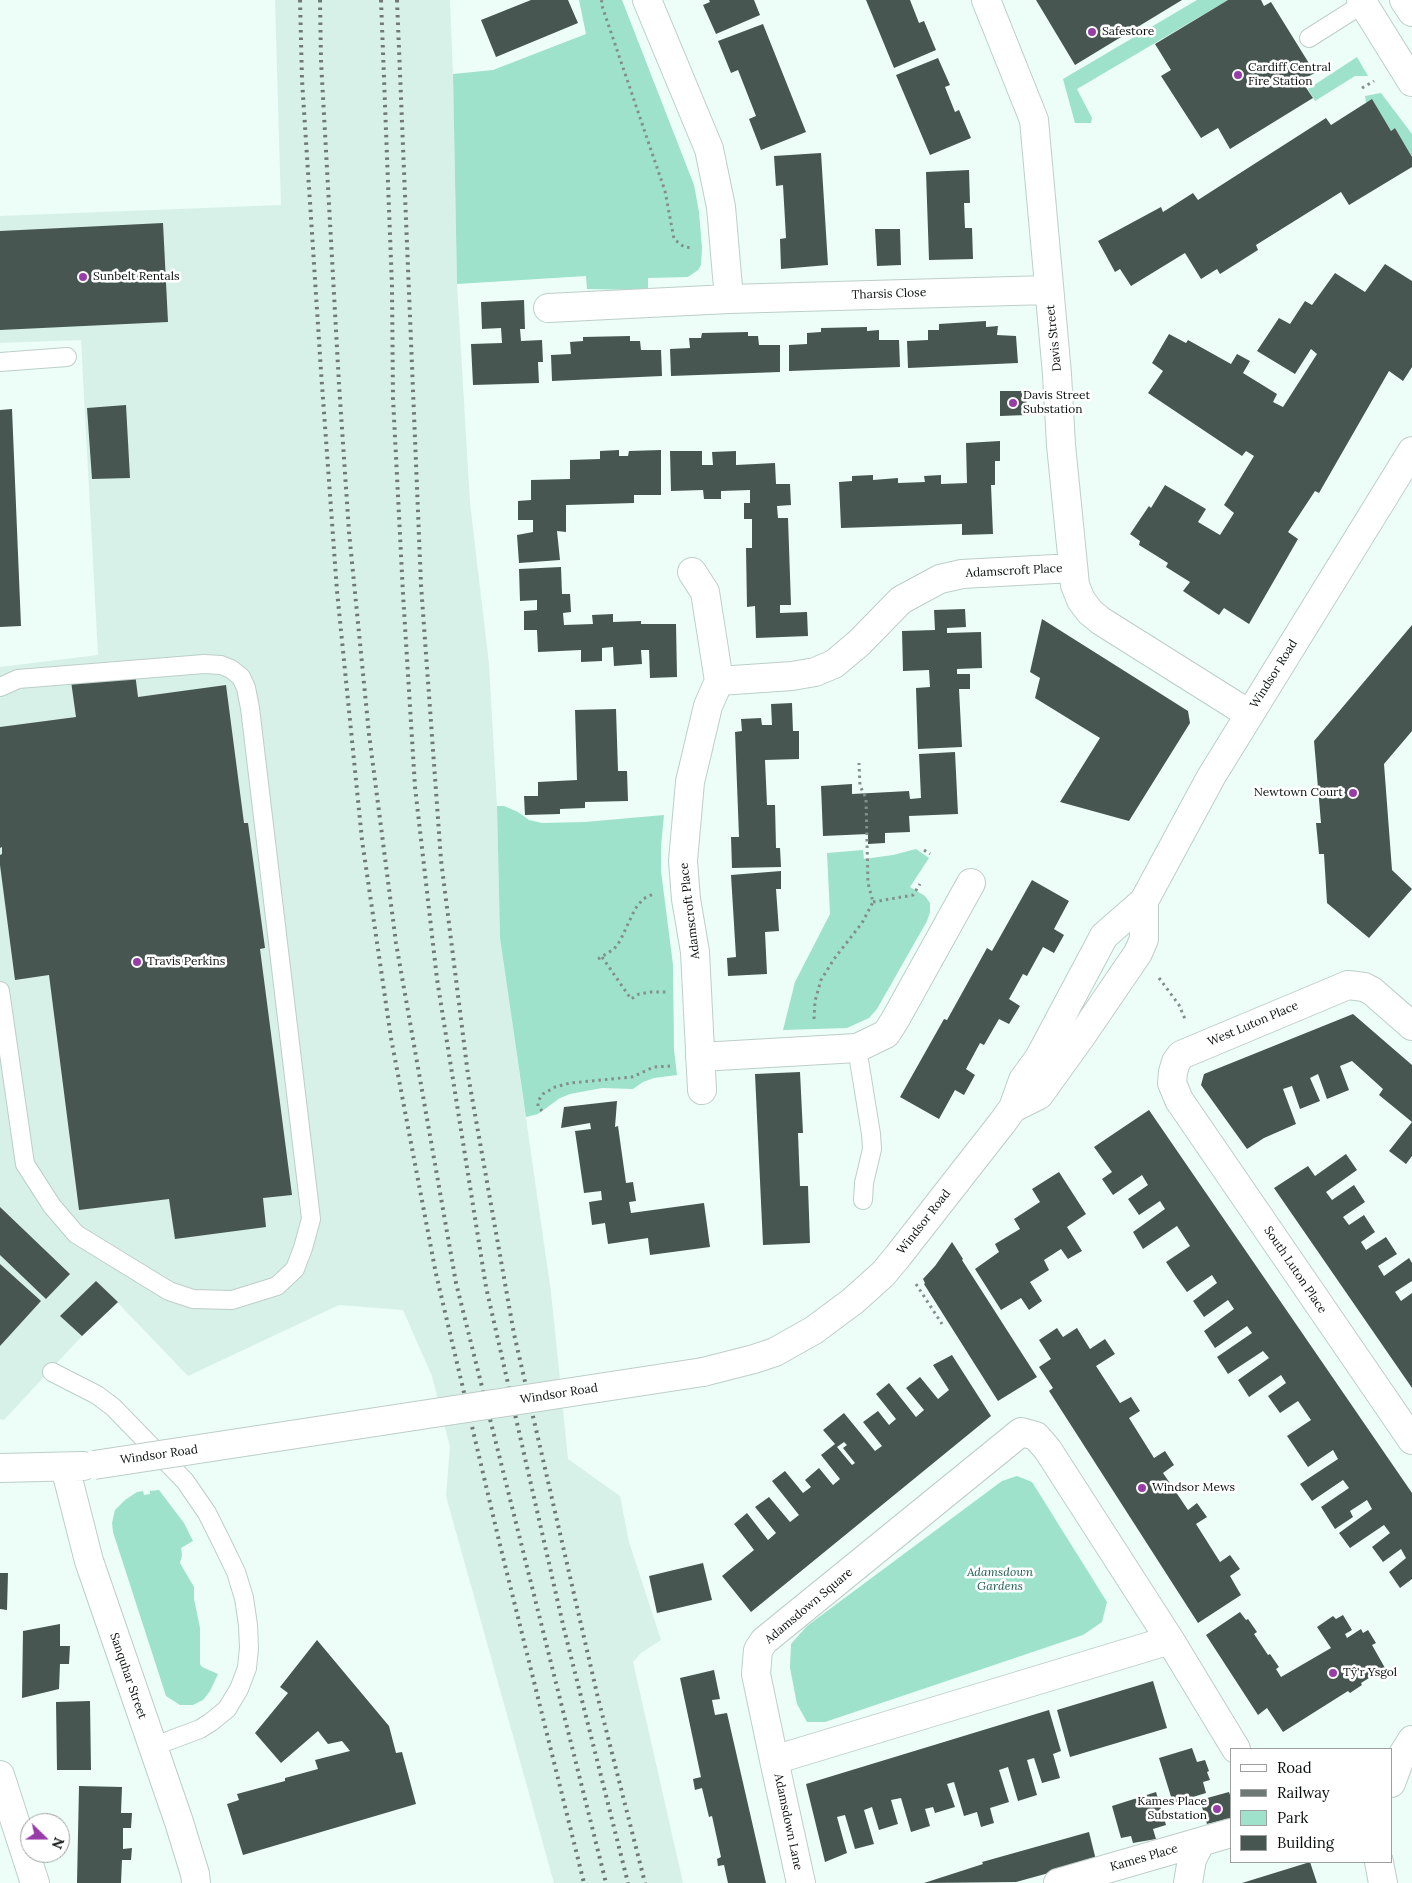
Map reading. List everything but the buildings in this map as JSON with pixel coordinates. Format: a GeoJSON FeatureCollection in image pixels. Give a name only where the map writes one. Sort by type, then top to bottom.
{"type":"FeatureCollection","features":[{"type":"Feature","properties":{"kind":"street"},"geometry":{"type":"LineString","coordinates":[[647,0],[709,149],[721,207],[729,299]]}},
{"type":"Feature","properties":{"kind":"street","name":"Davis Street"},"geometry":{"type":"LineString","coordinates":[[986,0],[1034,120],[1048,290],[1058,374],[1061,445],[1075,585],[1081,600],[1095,617],[1249,714]]}},
{"type":"Feature","properties":{"kind":"street"},"geometry":{"type":"LineString","coordinates":[[1404,0],[1412,12]]}},
{"type":"Feature","properties":{"kind":"street"},"geometry":{"type":"LineString","coordinates":[[1364,1],[1412,82]]}},
{"type":"Feature","properties":{"kind":"street","name":"Tharsis Close"},"geometry":{"type":"LineString","coordinates":[[548,308],[729,299],[1048,290]]}},
{"type":"Feature","properties":{"kind":"street","name":"Windsor Road"},"geometry":{"type":"LineString","coordinates":[[0,1468],[94,1465],[702,1372],[754,1360],[775,1352],[814,1330],[853,1301],[883,1274],[1013,1108],[1023,1080],[1039,1058],[1104,936],[1144,901],[1211,777],[1412,451]]}},
{"type":"Feature","properties":{"kind":"street","name":"Adamscroft Place"},"geometry":{"type":"LineString","coordinates":[[702,1090],[695,952],[686,899],[683,861],[690,782],[708,706],[719,681],[792,676],[815,672],[834,664],[859,643],[900,600],[940,579],[962,574],[1073,568]]}},
{"type":"Feature","properties":{"kind":"street"},"geometry":{"type":"LineString","coordinates":[[692,572],[705,592],[719,681]]}},
{"type":"Feature","properties":{"kind":"street"},"geometry":{"type":"LineString","coordinates":[[700,1057],[857,1048],[886,1034],[971,883]]}},
{"type":"Feature","properties":{"kind":"street","name":"Windsor Road"},"geometry":{"type":"LineString","coordinates":[[1013,1108],[1039,1095],[1138,953],[1144,939],[1144,901]]}},
{"type":"Feature","properties":{"kind":"street","name":"West Luton Place"},"geometry":{"type":"LineString","coordinates":[[1179,1100],[1172,1083],[1176,1062],[1182,1055],[1348,985],[1364,987],[1372,991],[1412,1026]]}},
{"type":"Feature","properties":{"kind":"street","name":"South Luton Place"},"geometry":{"type":"LineString","coordinates":[[1179,1100],[1412,1440]]}},
{"type":"Feature","properties":{"kind":"street","name":"Adamsdown Square"},"geometry":{"type":"LineString","coordinates":[[774,1760],[756,1674],[758,1650],[764,1641],[1021,1432],[1036,1436],[1048,1450],[1170,1640],[1235,1748]]}},
{"type":"Feature","properties":{"kind":"street","name":"Sanquhar Street"},"geometry":{"type":"LineString","coordinates":[[65,1467],[90,1561],[179,1822],[196,1883]]}},
{"type":"Feature","properties":{"kind":"street"},"geometry":{"type":"LineString","coordinates":[[774,1760],[1170,1640]]}},
{"type":"Feature","properties":{"kind":"street"},"geometry":{"type":"LineString","coordinates":[[1392,1780],[1400,1759],[1412,1740]]}},
{"type":"Feature","properties":{"kind":"street","name":"Adamsdown Lane"},"geometry":{"type":"LineString","coordinates":[[774,1760],[801,1883]]}},
{"type":"Feature","properties":{"kind":"street"},"geometry":{"type":"LineString","coordinates":[[0,1775],[36,1883]]}},
{"type":"Feature","properties":{"kind":"street","name":"Kames Place"},"geometry":{"type":"LineString","coordinates":[[1058,1883],[1230,1833]]}},
{"type":"Feature","properties":{"kind":"street"},"geometry":{"type":"LineString","coordinates":[[1188,1883],[1192,1859],[1201,1842]]}},
{"type":"Feature","properties":{"kind":"street"},"geometry":{"type":"LineString","coordinates":[[1379,1863],[1383,1883]]}},
{"type":"Feature","properties":{"kind":"lane"},"geometry":{"type":"LineString","coordinates":[[1309,38],[1364,1]]}},
{"type":"Feature","properties":{"kind":"lane"},"geometry":{"type":"LineString","coordinates":[[0,362],[67,357]]}},
{"type":"Feature","properties":{"kind":"lane"},"geometry":{"type":"LineString","coordinates":[[0,687],[18,679],[204,664],[221,665],[231,669],[241,677],[246,688],[250,708],[311,1219],[295,1269],[277,1286],[232,1300],[192,1299],[169,1291],[76,1234],[52,1206],[25,1164],[0,991]]}},
{"type":"Feature","properties":{"kind":"lane"},"geometry":{"type":"LineString","coordinates":[[857,1048],[872,1142],[864,1183],[863,1200]]}},
{"type":"Feature","properties":{"kind":"lane"},"geometry":{"type":"LineString","coordinates":[[52,1372],[97,1395],[114,1407],[185,1481],[207,1513],[236,1572],[244,1598],[249,1648],[247,1668],[240,1689],[227,1709],[211,1722],[200,1729],[152,1746]]}},
{"type":"Feature","properties":{"kind":"path"},"geometry":{"type":"LineString","coordinates":[[602,0],[601,3],[665,191],[674,239],[684,247],[725,248]]}},
{"type":"Feature","properties":{"kind":"path"},"geometry":{"type":"LineString","coordinates":[[1362,88],[1380,77]]}},
{"type":"Feature","properties":{"kind":"path"},"geometry":{"type":"LineString","coordinates":[[814,1026],[815,1001],[821,980],[834,959],[862,923],[873,902],[868,883],[866,798],[860,786],[859,763]]}},
{"type":"Feature","properties":{"kind":"path"},"geometry":{"type":"LineString","coordinates":[[924,850],[930,854]]}},
{"type":"Feature","properties":{"kind":"path"},"geometry":{"type":"LineString","coordinates":[[873,902],[913,895],[920,884]]}},
{"type":"Feature","properties":{"kind":"path"},"geometry":{"type":"LineString","coordinates":[[660,892],[643,899],[635,909],[620,941],[614,949],[600,958],[631,999],[639,994],[670,992]]}},
{"type":"Feature","properties":{"kind":"path"},"geometry":{"type":"LineString","coordinates":[[1162,982],[1179,1006],[1196,1048]]}},
{"type":"Feature","properties":{"kind":"path"},"geometry":{"type":"LineString","coordinates":[[542,1111],[538,1106],[538,1101],[543,1094],[555,1087],[570,1083],[632,1077],[654,1067],[671,1066]]}},
{"type":"Feature","properties":{"kind":"path"},"geometry":{"type":"LineString","coordinates":[[914,1281],[942,1324]]}},
{"type":"Feature","properties":{"kind":"shaded area"},"geometry":{"type":"Polygon","coordinates":[[[275,0],[450,0],[457,284],[470,503],[489,664],[497,806],[500,938],[551,1292],[568,1459],[620,1496],[629,1542],[661,1640],[641,1653],[633,1662],[683,1883],[554,1883],[446,1496],[450,1447],[432,1376],[403,1310],[339,1305],[188,1376],[118,1303],[82,1336],[4,1420],[0,1419],[0,667],[98,655],[81,340],[0,343],[0,216],[281,205],[275,0]]]}},
{"type":"Feature","properties":{"kind":"green space"},"geometry":{"type":"Polygon","coordinates":[[[579,0],[622,0],[694,185],[699,212],[702,248],[701,265],[698,270],[688,277],[648,278],[648,290],[587,289],[586,276],[457,284],[453,74],[493,70],[586,34],[579,0]]]}},
{"type":"Feature","properties":{"kind":"green space"},"geometry":{"type":"Polygon","coordinates":[[[1197,0],[1228,0],[1077,89],[1092,118],[1091,123],[1075,123],[1063,79],[1197,0]]]}},
{"type":"Feature","properties":{"kind":"green space"},"geometry":{"type":"Polygon","coordinates":[[[1357,57],[1368,76],[1355,76],[1315,101],[1308,89],[1357,57]]]}},
{"type":"Feature","properties":{"kind":"green space"},"geometry":{"type":"Polygon","coordinates":[[[1381,93],[1412,134],[1412,157],[1395,128],[1391,131],[1366,103],[1365,96],[1381,93]]]}},
{"type":"Feature","properties":{"kind":"green space"},"geometry":{"type":"Polygon","coordinates":[[[497,806],[504,806],[518,812],[529,820],[542,823],[585,822],[664,815],[661,871],[673,965],[674,1050],[677,1075],[654,1078],[643,1082],[633,1089],[602,1088],[570,1094],[560,1098],[538,1114],[526,1117],[500,938],[497,806]]]}},
{"type":"Feature","properties":{"kind":"green space"},"geometry":{"type":"Polygon","coordinates":[[[916,849],[929,858],[910,887],[925,896],[930,903],[930,912],[927,921],[877,1009],[869,1018],[847,1028],[783,1030],[795,982],[830,914],[827,853],[863,850],[864,859],[893,855],[916,849]]]}},
{"type":"Feature","properties":{"kind":"green space","name":"Adamsdown Gardens"},"geometry":{"type":"Polygon","coordinates":[[[1017,1476],[1032,1482],[1107,1602],[1102,1622],[1083,1635],[825,1722],[807,1722],[797,1704],[790,1668],[791,1644],[807,1626],[1002,1481],[1017,1476]]]}},
{"type":"Feature","properties":{"kind":"green space"},"geometry":{"type":"Polygon","coordinates":[[[159,1490],[184,1523],[193,1541],[181,1548],[180,1563],[194,1587],[194,1599],[200,1628],[200,1664],[202,1667],[218,1674],[210,1691],[203,1700],[193,1705],[180,1705],[166,1696],[113,1532],[112,1523],[115,1510],[125,1500],[137,1492],[143,1491],[144,1495],[150,1494],[150,1491],[159,1490]]]}},
{"type":"Feature","properties":{"kind":"railway"},"geometry":{"type":"LineString","coordinates":[[300,0],[302,80],[337,591],[362,840],[391,1038],[436,1274],[500,1545],[584,1883]]}},
{"type":"Feature","properties":{"kind":"railway"},"geometry":{"type":"LineString","coordinates":[[320,0],[321,61],[349,532],[369,734],[396,943],[456,1283],[606,1883]]}},
{"type":"Feature","properties":{"kind":"railway"},"geometry":{"type":"LineString","coordinates":[[381,0],[392,287],[393,398],[403,594],[415,787],[437,979],[486,1287],[564,1629],[628,1883]]}},
{"type":"Feature","properties":{"kind":"railway"},"geometry":{"type":"LineString","coordinates":[[397,0],[421,585],[441,860],[468,1075],[514,1334],[598,1698],[645,1883]]}},
{"type":"Feature","properties":{"kind":"place","name":"Safestore"},"geometry":{"type":"Point","coordinates":[1092,32]}},
{"type":"Feature","properties":{"kind":"place","name":"Cardiff Central Fire Station"},"geometry":{"type":"Point","coordinates":[1238,75]}},
{"type":"Feature","properties":{"kind":"place","name":"Sunbelt Rentals"},"geometry":{"type":"Point","coordinates":[83,277]}},
{"type":"Feature","properties":{"kind":"place","name":"Davis Street Substation"},"geometry":{"type":"Point","coordinates":[1013,403]}},
{"type":"Feature","properties":{"kind":"place","name":"Newtown Court"},"geometry":{"type":"Point","coordinates":[1353,793]}},
{"type":"Feature","properties":{"kind":"place","name":"Travis Perkins"},"geometry":{"type":"Point","coordinates":[137,962]}},
{"type":"Feature","properties":{"kind":"place","name":"Windsor Mews"},"geometry":{"type":"Point","coordinates":[1142,1488]}},
{"type":"Feature","properties":{"kind":"place","name":"Tŷ'r Ysgol"},"geometry":{"type":"Point","coordinates":[1333,1673]}},
{"type":"Feature","properties":{"kind":"place","name":"Kames Place Substation"},"geometry":{"type":"Point","coordinates":[1217,1809]}}]}
